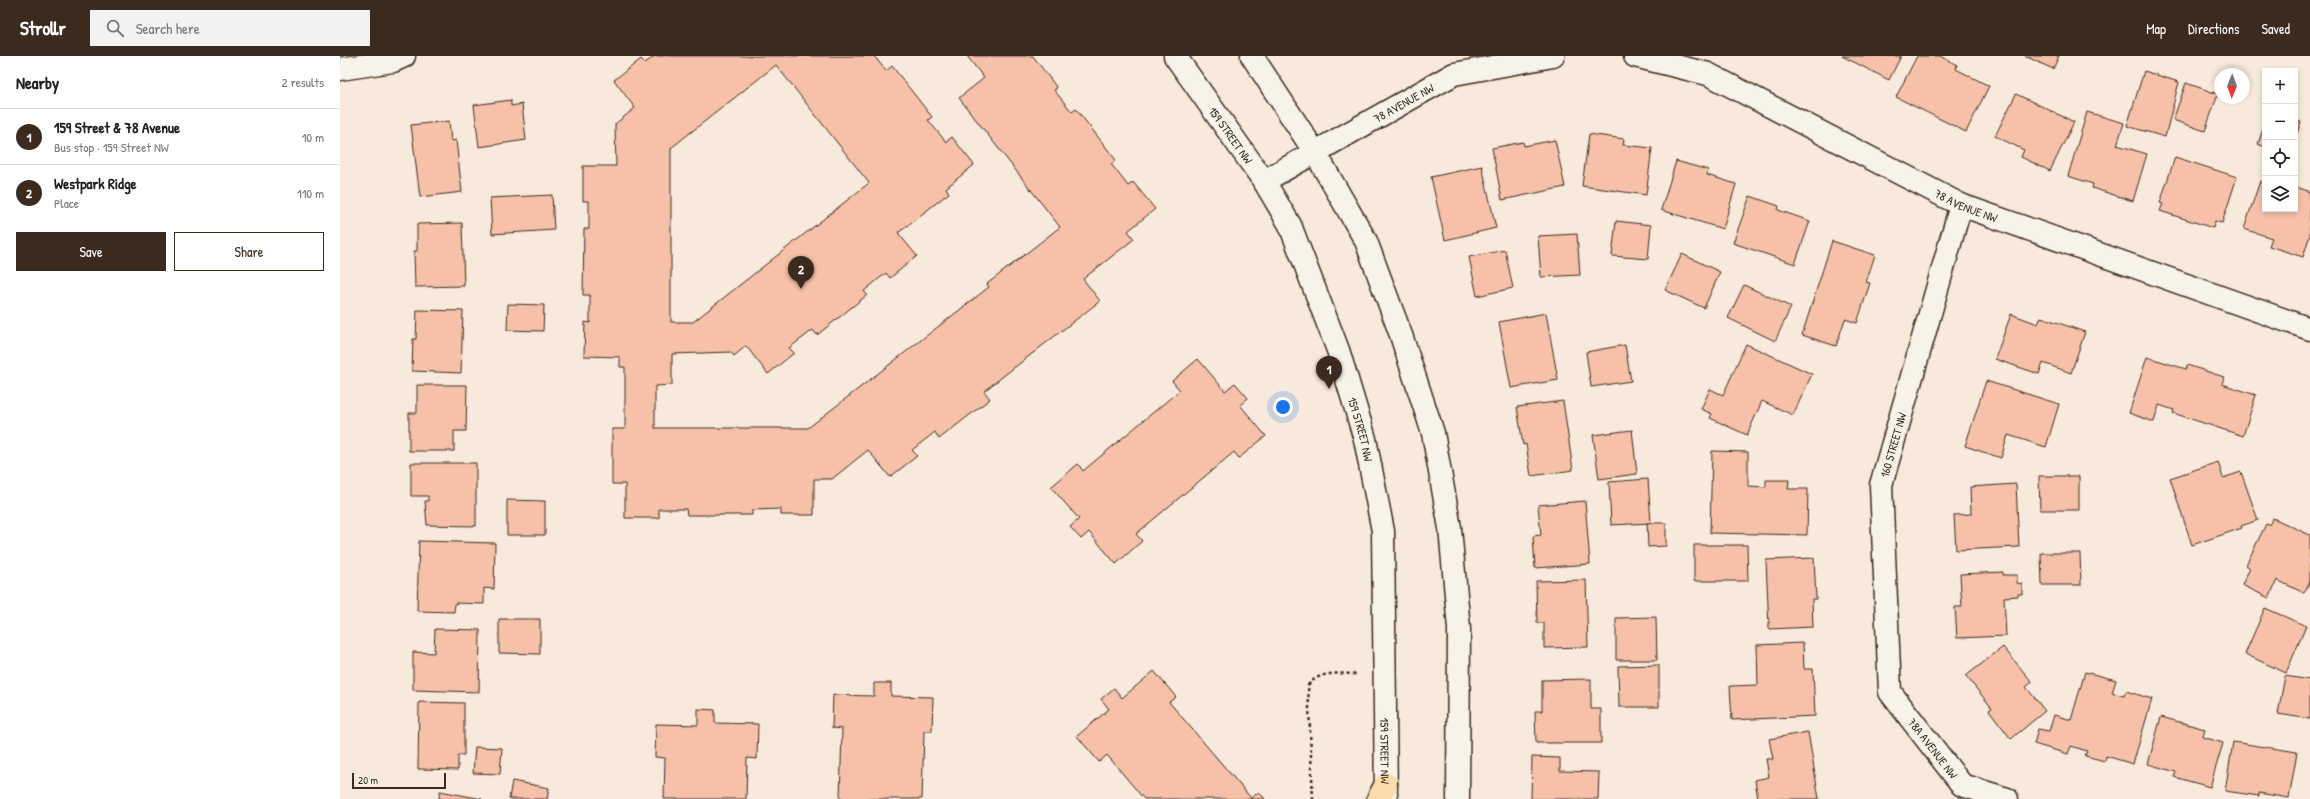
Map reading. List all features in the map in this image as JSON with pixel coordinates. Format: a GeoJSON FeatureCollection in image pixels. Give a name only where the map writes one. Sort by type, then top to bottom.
{"type":"FeatureCollection","features":[{"type":"Feature","properties":{"kind":"street"},"geometry":{"type":"LineString","coordinates":[[340,69],[393,61],[404,56]]}},
{"type":"Feature","properties":{"kind":"street","name":"159 STREET NW"},"geometry":{"type":"LineString","coordinates":[[1175,56],[1264,181],[1290,225],[1338,350],[1364,439],[1383,531],[1385,673],[1383,794]]}},
{"type":"Feature","properties":{"kind":"street"},"geometry":{"type":"LineString","coordinates":[[1252,56],[1316,154],[1366,241],[1401,335],[1433,433],[1450,528],[1459,629],[1458,799]]}},
{"type":"Feature","properties":{"kind":"street","name":"78 AVENUE NW"},"geometry":{"type":"LineString","coordinates":[[1264,181],[1316,154],[1454,74],[1553,56]]}},
{"type":"Feature","properties":{"kind":"street","name":"78 AVENUE NW"},"geometry":{"type":"LineString","coordinates":[[1634,56],[1708,74],[1961,206],[2310,329]]}},
{"type":"Feature","properties":{"kind":"street","name":"160 STREET NW"},"geometry":{"type":"LineString","coordinates":[[1890,692],[1881,485],[1961,206]]}},
{"type":"Feature","properties":{"kind":"street","name":"78A AVENUE NW"},"geometry":{"type":"LineString","coordinates":[[1890,692],[1962,785],[2007,799]]}},
{"type":"Feature","properties":{"kind":"path"},"geometry":{"type":"LineString","coordinates":[[1313,799],[1308,685],[1315,677],[1324,674],[1385,673]]}},
{"type":"Feature","properties":{"kind":"building"},"geometry":{"type":"Polygon","coordinates":[[[655,56],[874,56],[886,71],[892,66],[932,117],[928,120],[946,142],[952,137],[974,165],[946,188],[949,193],[898,233],[917,256],[890,278],[886,273],[864,291],[867,295],[817,335],[813,330],[789,348],[794,353],[768,374],[746,346],[734,356],[731,352],[672,354],[672,385],[655,386],[655,428],[808,428],[989,287],[987,284],[1060,227],[959,98],[984,78],[967,56],[1033,56],[1057,88],[1054,90],[1072,112],[1076,109],[1116,160],[1111,164],[1128,186],[1133,182],[1155,209],[1128,231],[1134,239],[1083,279],[1100,301],[984,391],[990,399],[939,439],[935,432],[912,450],[917,456],[890,477],[868,450],[832,479],[814,479],[814,515],[781,515],[781,509],[752,510],[752,515],[687,515],[686,509],[659,509],[659,518],[625,518],[625,484],[612,484],[612,429],[625,429],[625,367],[620,367],[620,357],[584,356],[585,322],[590,323],[590,295],[583,295],[584,229],[589,229],[589,201],[583,201],[583,166],[616,166],[615,124],[635,108],[614,80],[641,59],[645,63],[655,56]],[[776,65],[671,148],[671,322],[693,322],[869,183],[776,65]]]}},
{"type":"Feature","properties":{"kind":"building"},"geometry":{"type":"Polygon","coordinates":[[[1842,56],[1901,56],[1889,80],[1842,56]]]}},
{"type":"Feature","properties":{"kind":"building"},"geometry":{"type":"Polygon","coordinates":[[[1917,56],[1940,56],[1957,65],[1956,69],[1989,86],[1966,132],[1896,97],[1917,56]]]}},
{"type":"Feature","properties":{"kind":"building"},"geometry":{"type":"Polygon","coordinates":[[[2025,56],[2059,56],[2053,69],[2025,56]]]}},
{"type":"Feature","properties":{"kind":"building"},"geometry":{"type":"Polygon","coordinates":[[[2144,71],[2179,82],[2165,137],[2127,126],[2144,71]]]}},
{"type":"Feature","properties":{"kind":"building"},"geometry":{"type":"Polygon","coordinates":[[[2186,83],[2214,93],[2214,104],[2205,131],[2173,120],[2186,83]]]}},
{"type":"Feature","properties":{"kind":"building"},"geometry":{"type":"Polygon","coordinates":[[[2016,94],[2074,122],[2050,171],[2021,157],[2024,150],[1995,136],[2016,94]]]}},
{"type":"Feature","properties":{"kind":"building"},"geometry":{"type":"Polygon","coordinates":[[[511,100],[511,106],[522,104],[526,140],[479,147],[474,105],[511,100]]]}},
{"type":"Feature","properties":{"kind":"building"},"geometry":{"type":"Polygon","coordinates":[[[2087,112],[2124,123],[2117,145],[2147,154],[2133,201],[2092,188],[2093,184],[2068,176],[2087,112]]]}},
{"type":"Feature","properties":{"kind":"building"},"geometry":{"type":"Polygon","coordinates":[[[449,121],[451,141],[456,140],[462,192],[420,197],[411,125],[449,121]]]}},
{"type":"Feature","properties":{"kind":"building"},"geometry":{"type":"Polygon","coordinates":[[[2298,121],[2301,122],[2298,131],[2298,121]]]}},
{"type":"Feature","properties":{"kind":"building"},"geometry":{"type":"Polygon","coordinates":[[[2262,132],[2262,146],[2258,144],[2262,132]]]}},
{"type":"Feature","properties":{"kind":"building"},"geometry":{"type":"Polygon","coordinates":[[[1589,134],[1624,139],[1623,145],[1652,148],[1646,195],[1582,186],[1589,134]]]}},
{"type":"Feature","properties":{"kind":"building"},"geometry":{"type":"Polygon","coordinates":[[[1555,140],[1565,187],[1502,200],[1492,148],[1523,142],[1524,146],[1555,140]]]}},
{"type":"Feature","properties":{"kind":"building"},"geometry":{"type":"Polygon","coordinates":[[[2175,157],[2237,177],[2222,223],[2215,221],[2213,228],[2160,211],[2163,204],[2160,203],[2175,157]]]}},
{"type":"Feature","properties":{"kind":"building"},"geometry":{"type":"Polygon","coordinates":[[[1676,161],[1708,170],[1707,175],[1736,184],[1723,229],[1661,210],[1676,161]]]}},
{"type":"Feature","properties":{"kind":"building"},"geometry":{"type":"Polygon","coordinates":[[[1482,166],[1496,228],[1445,240],[1431,177],[1482,166]]]}},
{"type":"Feature","properties":{"kind":"building"},"geometry":{"type":"Polygon","coordinates":[[[2260,181],[2262,182],[2262,212],[2298,212],[2298,188],[2310,192],[2310,235],[2303,257],[2269,246],[2272,238],[2244,229],[2260,181]]]}},
{"type":"Feature","properties":{"kind":"building"},"geometry":{"type":"Polygon","coordinates":[[[552,195],[554,230],[492,234],[490,198],[552,195]]]}},
{"type":"Feature","properties":{"kind":"building"},"geometry":{"type":"Polygon","coordinates":[[[1750,196],[1779,206],[1778,210],[1810,221],[1795,264],[1733,243],[1750,196]]]}},
{"type":"Feature","properties":{"kind":"building"},"geometry":{"type":"Polygon","coordinates":[[[1616,221],[1651,225],[1648,259],[1612,256],[1616,221]]]}},
{"type":"Feature","properties":{"kind":"building"},"geometry":{"type":"Polygon","coordinates":[[[462,223],[464,286],[415,287],[414,251],[417,251],[417,224],[462,223]]]}},
{"type":"Feature","properties":{"kind":"building"},"geometry":{"type":"Polygon","coordinates":[[[1577,234],[1580,275],[1541,277],[1538,236],[1577,234]]]}},
{"type":"Feature","properties":{"kind":"building"},"geometry":{"type":"Polygon","coordinates":[[[1832,241],[1875,255],[1866,282],[1870,283],[1857,323],[1845,319],[1836,346],[1802,335],[1832,241]]]}},
{"type":"Feature","properties":{"kind":"building"},"geometry":{"type":"Polygon","coordinates":[[[1505,250],[1513,288],[1477,296],[1469,257],[1505,250]]]}},
{"type":"Feature","properties":{"kind":"building"},"geometry":{"type":"Polygon","coordinates":[[[1682,254],[1720,272],[1704,308],[1665,290],[1682,254]]]}},
{"type":"Feature","properties":{"kind":"building"},"geometry":{"type":"Polygon","coordinates":[[[1744,285],[1791,307],[1775,341],[1728,318],[1744,285]]]}},
{"type":"Feature","properties":{"kind":"building"},"geometry":{"type":"Polygon","coordinates":[[[508,304],[544,305],[543,331],[507,330],[508,304]]]}},
{"type":"Feature","properties":{"kind":"building"},"geometry":{"type":"Polygon","coordinates":[[[417,310],[463,311],[461,373],[412,371],[413,339],[416,339],[417,310]]]}},
{"type":"Feature","properties":{"kind":"building"},"geometry":{"type":"Polygon","coordinates":[[[1546,313],[1558,380],[1511,388],[1499,322],[1546,313]]]}},
{"type":"Feature","properties":{"kind":"building"},"geometry":{"type":"Polygon","coordinates":[[[2011,314],[2038,324],[2041,317],[2085,332],[2071,373],[2043,363],[2039,374],[1995,359],[2011,314]]]}},
{"type":"Feature","properties":{"kind":"building"},"geometry":{"type":"Polygon","coordinates":[[[1746,344],[1812,374],[1793,415],[1762,401],[1747,435],[1710,418],[1712,414],[1701,409],[1710,389],[1723,395],[1746,344]]]}},
{"type":"Feature","properties":{"kind":"building"},"geometry":{"type":"Polygon","coordinates":[[[1625,345],[1631,381],[1591,387],[1586,352],[1625,345]]]}},
{"type":"Feature","properties":{"kind":"building"},"geometry":{"type":"Polygon","coordinates":[[[2147,357],[2186,369],[2187,365],[2224,377],[2222,384],[2256,395],[2243,436],[2173,413],[2174,410],[2159,405],[2154,422],[2129,413],[2147,357]]]}},
{"type":"Feature","properties":{"kind":"building"},"geometry":{"type":"Polygon","coordinates":[[[1198,359],[1225,391],[1235,383],[1248,398],[1240,405],[1266,436],[1239,458],[1234,452],[1136,534],[1142,541],[1116,564],[1089,532],[1081,539],[1070,527],[1079,519],[1051,487],[1078,464],[1083,471],[1180,390],[1172,381],[1198,359]]]}},
{"type":"Feature","properties":{"kind":"building"},"geometry":{"type":"Polygon","coordinates":[[[1986,381],[2059,404],[2046,447],[2008,435],[2001,458],[1965,446],[1986,381]]]}},
{"type":"Feature","properties":{"kind":"building"},"geometry":{"type":"Polygon","coordinates":[[[417,385],[467,385],[466,431],[454,431],[454,451],[409,451],[409,413],[417,413],[417,385]]]}},
{"type":"Feature","properties":{"kind":"building"},"geometry":{"type":"Polygon","coordinates":[[[1563,401],[1573,470],[1531,476],[1526,444],[1523,445],[1517,407],[1563,401]]]}},
{"type":"Feature","properties":{"kind":"building"},"geometry":{"type":"Polygon","coordinates":[[[1632,430],[1637,474],[1599,479],[1593,435],[1632,430]]]}},
{"type":"Feature","properties":{"kind":"building"},"geometry":{"type":"Polygon","coordinates":[[[1712,451],[1748,452],[1748,486],[1766,487],[1766,480],[1789,480],[1788,489],[1808,489],[1807,535],[1710,533],[1712,451]]]}},
{"type":"Feature","properties":{"kind":"building"},"geometry":{"type":"Polygon","coordinates":[[[2218,462],[2223,478],[2241,472],[2258,520],[2241,526],[2242,528],[2192,545],[2170,478],[2218,462]]]}},
{"type":"Feature","properties":{"kind":"building"},"geometry":{"type":"Polygon","coordinates":[[[411,463],[476,463],[476,526],[427,525],[425,501],[428,501],[428,496],[411,496],[411,463]]]}},
{"type":"Feature","properties":{"kind":"building"},"geometry":{"type":"Polygon","coordinates":[[[2039,476],[2079,476],[2079,510],[2040,510],[2039,476]]]}},
{"type":"Feature","properties":{"kind":"building"},"geometry":{"type":"Polygon","coordinates":[[[1648,479],[1651,523],[1611,525],[1609,482],[1648,479]]]}},
{"type":"Feature","properties":{"kind":"building"},"geometry":{"type":"Polygon","coordinates":[[[2016,484],[2019,547],[1956,550],[1954,515],[1971,514],[1970,487],[2016,484]]]}},
{"type":"Feature","properties":{"kind":"building"},"geometry":{"type":"Polygon","coordinates":[[[507,500],[545,501],[545,535],[507,535],[507,500]]]}},
{"type":"Feature","properties":{"kind":"building"},"geometry":{"type":"Polygon","coordinates":[[[1585,501],[1590,564],[1535,568],[1533,536],[1541,535],[1538,505],[1585,501]]]}},
{"type":"Feature","properties":{"kind":"building"},"geometry":{"type":"Polygon","coordinates":[[[2273,518],[2310,535],[2310,581],[2304,593],[2277,580],[2269,598],[2242,585],[2250,568],[2246,565],[2266,524],[2269,525],[2273,518]]]}},
{"type":"Feature","properties":{"kind":"building"},"geometry":{"type":"Polygon","coordinates":[[[1647,523],[1666,523],[1666,546],[1648,547],[1647,523]]]}},
{"type":"Feature","properties":{"kind":"building"},"geometry":{"type":"Polygon","coordinates":[[[419,541],[495,543],[494,589],[484,588],[484,604],[455,603],[454,612],[417,611],[419,541]]]}},
{"type":"Feature","properties":{"kind":"building"},"geometry":{"type":"Polygon","coordinates":[[[1694,545],[1747,545],[1748,581],[1694,581],[1694,545]]]}},
{"type":"Feature","properties":{"kind":"building"},"geometry":{"type":"Polygon","coordinates":[[[2041,553],[2080,553],[2081,585],[2042,585],[2041,553]]]}},
{"type":"Feature","properties":{"kind":"building"},"geometry":{"type":"Polygon","coordinates":[[[1814,558],[1816,599],[1812,599],[1813,627],[1769,629],[1766,560],[1814,558]]]}},
{"type":"Feature","properties":{"kind":"building"},"geometry":{"type":"Polygon","coordinates":[[[2003,572],[2003,575],[2017,575],[2017,583],[2022,584],[2022,594],[2018,594],[2018,596],[2004,597],[2006,636],[1957,638],[1955,607],[1962,607],[1960,574],[2003,572]]]}},
{"type":"Feature","properties":{"kind":"building"},"geometry":{"type":"Polygon","coordinates":[[[1586,580],[1588,647],[1544,648],[1544,623],[1537,623],[1536,581],[1586,580]]]}},
{"type":"Feature","properties":{"kind":"building"},"geometry":{"type":"Polygon","coordinates":[[[2265,608],[2306,626],[2286,673],[2245,654],[2265,608]]]}},
{"type":"Feature","properties":{"kind":"building"},"geometry":{"type":"Polygon","coordinates":[[[1656,617],[1657,660],[1616,660],[1616,618],[1656,617]]]}},
{"type":"Feature","properties":{"kind":"building"},"geometry":{"type":"Polygon","coordinates":[[[499,619],[540,619],[540,654],[499,653],[499,619]]]}},
{"type":"Feature","properties":{"kind":"building"},"geometry":{"type":"Polygon","coordinates":[[[435,629],[480,630],[479,692],[413,690],[413,652],[434,653],[435,629]]]}},
{"type":"Feature","properties":{"kind":"building"},"geometry":{"type":"Polygon","coordinates":[[[1803,643],[1804,669],[1813,669],[1815,716],[1732,720],[1730,686],[1758,685],[1757,645],[1803,643]]]}},
{"type":"Feature","properties":{"kind":"building"},"geometry":{"type":"Polygon","coordinates":[[[2003,647],[2032,682],[2026,687],[2045,711],[2011,739],[1989,710],[1992,708],[1966,676],[2003,647]]]}},
{"type":"Feature","properties":{"kind":"building"},"geometry":{"type":"Polygon","coordinates":[[[1659,665],[1659,707],[1619,707],[1618,666],[1659,665]]]}},
{"type":"Feature","properties":{"kind":"building"},"geometry":{"type":"Polygon","coordinates":[[[1154,671],[1176,697],[1169,702],[1251,798],[1259,792],[1265,799],[1144,799],[1107,755],[1099,762],[1077,736],[1109,709],[1101,699],[1114,688],[1122,698],[1154,671]]]}},
{"type":"Feature","properties":{"kind":"building"},"geometry":{"type":"Polygon","coordinates":[[[2085,672],[2116,680],[2112,693],[2124,696],[2126,691],[2152,699],[2133,764],[2106,756],[2105,761],[2085,756],[2087,751],[2071,746],[2068,754],[2034,744],[2038,729],[2049,731],[2054,715],[2071,720],[2085,672]]]}},
{"type":"Feature","properties":{"kind":"building"},"geometry":{"type":"Polygon","coordinates":[[[2285,676],[2310,680],[2310,719],[2278,714],[2285,676]]]}},
{"type":"Feature","properties":{"kind":"building"},"geometry":{"type":"Polygon","coordinates":[[[1591,679],[1591,709],[1601,709],[1601,743],[1536,743],[1535,711],[1542,711],[1542,680],[1591,679]]]}},
{"type":"Feature","properties":{"kind":"building"},"geometry":{"type":"Polygon","coordinates":[[[874,683],[891,683],[891,696],[933,697],[932,731],[924,731],[922,799],[840,799],[842,729],[832,728],[833,695],[874,696],[874,683]]]}},
{"type":"Feature","properties":{"kind":"building"},"geometry":{"type":"Polygon","coordinates":[[[419,702],[464,703],[464,755],[458,755],[458,770],[418,769],[419,702]]]}},
{"type":"Feature","properties":{"kind":"building"},"geometry":{"type":"Polygon","coordinates":[[[698,709],[715,710],[715,723],[758,724],[757,759],[747,758],[746,799],[664,799],[665,758],[655,757],[656,724],[698,725],[698,709]]]}},
{"type":"Feature","properties":{"kind":"building"},"geometry":{"type":"Polygon","coordinates":[[[2161,717],[2205,729],[2203,737],[2223,743],[2210,787],[2174,777],[2176,772],[2148,764],[2161,717]]]}},
{"type":"Feature","properties":{"kind":"building"},"geometry":{"type":"Polygon","coordinates":[[[1808,732],[1819,799],[1758,799],[1755,780],[1769,777],[1766,759],[1773,759],[1769,739],[1808,732]]]}},
{"type":"Feature","properties":{"kind":"building"},"geometry":{"type":"Polygon","coordinates":[[[2233,742],[2297,752],[2289,798],[2259,793],[2259,796],[2225,791],[2233,742]]]}},
{"type":"Feature","properties":{"kind":"building"},"geometry":{"type":"Polygon","coordinates":[[[475,747],[502,748],[500,774],[473,773],[475,747]]]}},
{"type":"Feature","properties":{"kind":"building"},"geometry":{"type":"Polygon","coordinates":[[[1532,757],[1560,758],[1560,771],[1599,772],[1598,799],[1531,799],[1532,757]]]}},
{"type":"Feature","properties":{"kind":"building"},"geometry":{"type":"Polygon","coordinates":[[[512,781],[549,788],[547,799],[509,799],[512,781]]]}},
{"type":"Feature","properties":{"kind":"building"},"geometry":{"type":"Polygon","coordinates":[[[440,791],[482,799],[439,799],[440,791]]]}},
{"type":"Feature","properties":{"kind":"place","name":"Westpark Ridge"},"geometry":{"type":"Point","coordinates":[801,289]}},
{"type":"Feature","properties":{"kind":"place","name":"159 Street & 78 Avenue"},"geometry":{"type":"Point","coordinates":[1329,389]}}]}
